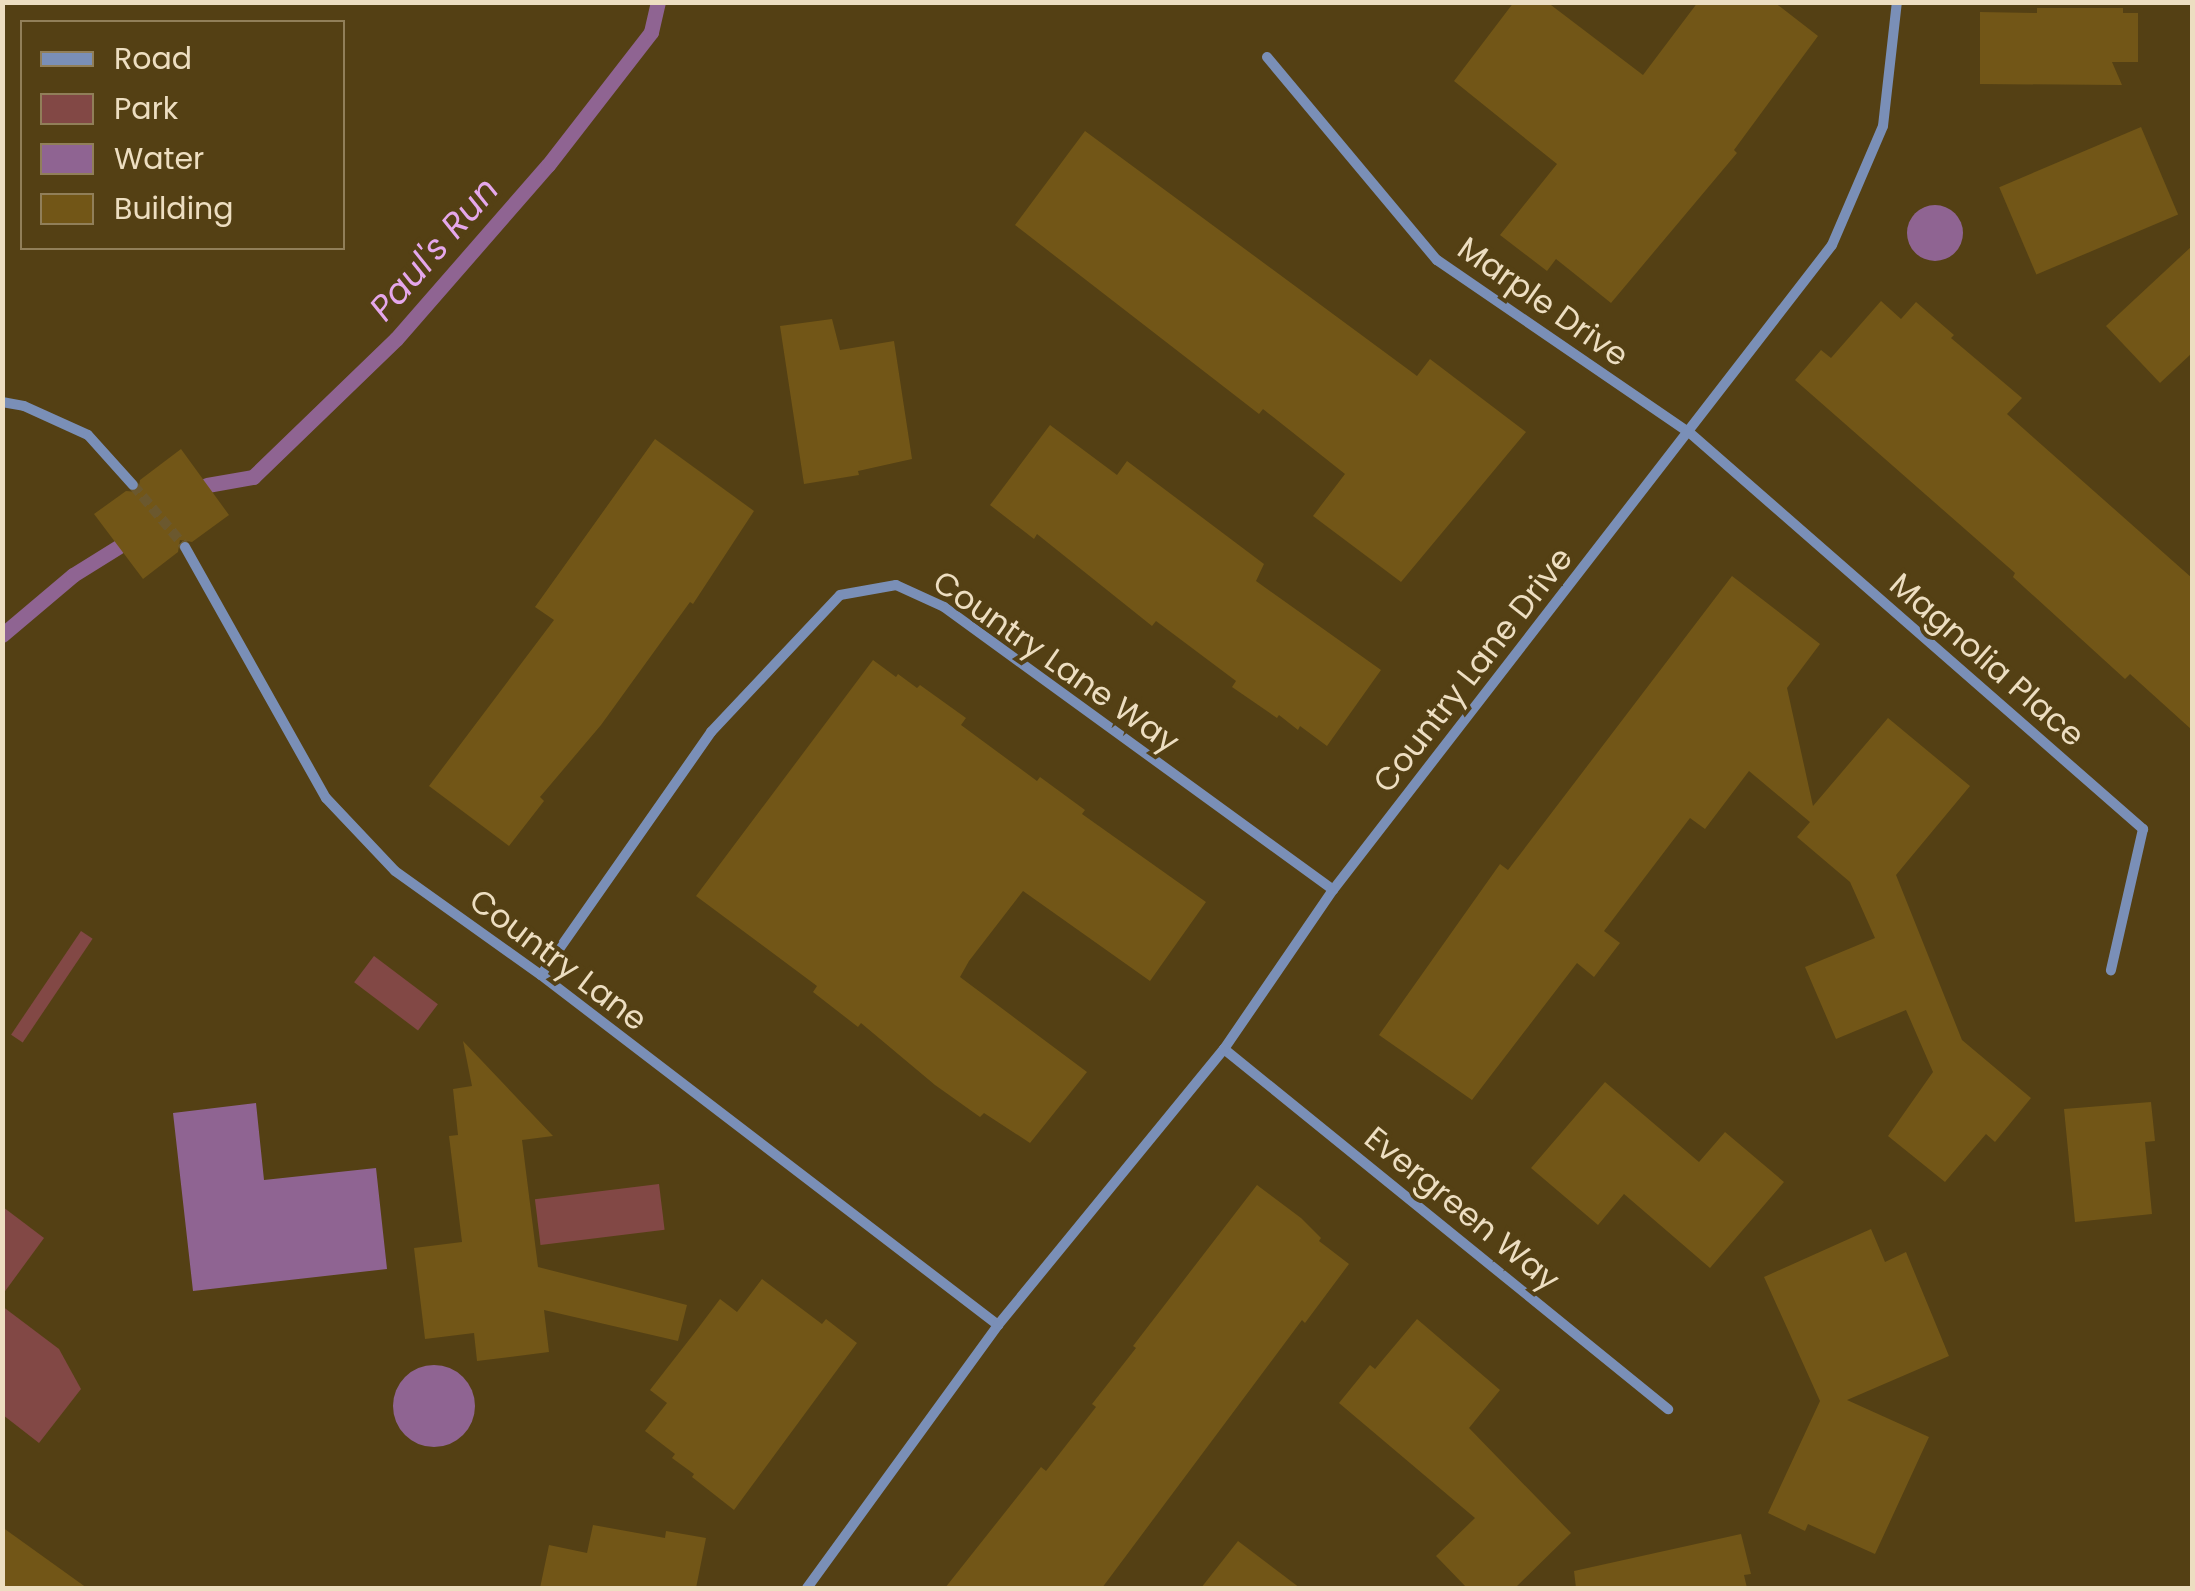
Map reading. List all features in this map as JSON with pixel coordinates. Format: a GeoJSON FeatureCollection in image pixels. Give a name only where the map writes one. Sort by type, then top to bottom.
{"type":"FeatureCollection","features":[{"type":"Feature","properties":{"kind":"street","name":"Country Lane Drive"},"geometry":{"type":"LineString","coordinates":[[807,1588],[998,1325],[1224,1049],[1333,890],[1832,245],[1882,126],[1896,2]]}},
{"type":"Feature","properties":{"kind":"street","name":"Marple Drive"},"geometry":{"type":"LineString","coordinates":[[1267,56],[1437,260],[1690,433]]}},
{"type":"Feature","properties":{"kind":"street"},"geometry":{"type":"LineString","coordinates":[[2,402],[24,406],[88,435],[133,486]]}},
{"type":"Feature","properties":{"kind":"street","name":"Magnolia Place"},"geometry":{"type":"LineString","coordinates":[[1690,433],[2142,829],[2111,970]]}},
{"type":"Feature","properties":{"kind":"street","name":"Country Lane"},"geometry":{"type":"LineString","coordinates":[[185,547],[326,798],[396,872],[541,975],[998,1325]]}},
{"type":"Feature","properties":{"kind":"street","name":"Country Lane Way"},"geometry":{"type":"LineString","coordinates":[[541,975],[711,732],[840,596],[896,585],[944,607],[1333,890]]}},
{"type":"Feature","properties":{"kind":"street","name":"Evergreen Way"},"geometry":{"type":"LineString","coordinates":[[1224,1049],[1668,1408]]}},
{"type":"Feature","properties":{"kind":"green space"},"geometry":{"type":"Polygon","coordinates":[[[81,931],[93,939],[23,1042],[11,1035],[81,931]]]}},
{"type":"Feature","properties":{"kind":"green space"},"geometry":{"type":"Polygon","coordinates":[[[374,956],[438,1004],[418,1031],[354,982],[374,956]]]}},
{"type":"Feature","properties":{"kind":"green space"},"geometry":{"type":"Polygon","coordinates":[[[659,1184],[665,1230],[541,1245],[535,1199],[659,1184]]]}},
{"type":"Feature","properties":{"kind":"green space"},"geometry":{"type":"Polygon","coordinates":[[[3,1207],[44,1238],[3,1294],[3,1207]]]}},
{"type":"Feature","properties":{"kind":"green space"},"geometry":{"type":"Polygon","coordinates":[[[2,1306],[59,1349],[81,1389],[39,1443],[3,1415],[2,1306]]]}},
{"type":"Feature","properties":{"kind":"water"},"geometry":{"type":"Polygon","coordinates":[[[1935,205],[1955,213],[1963,233],[1955,253],[1935,261],[1915,253],[1907,233],[1915,213],[1935,205]]]}},
{"type":"Feature","properties":{"kind":"water"},"geometry":{"type":"Polygon","coordinates":[[[256,1103],[264,1180],[376,1168],[387,1269],[193,1291],[173,1113],[256,1103]]]}},
{"type":"Feature","properties":{"kind":"water"},"geometry":{"type":"Polygon","coordinates":[[[426,1365],[442,1365],[468,1383],[475,1406],[472,1422],[463,1435],[442,1447],[426,1447],[400,1429],[393,1414],[393,1398],[411,1372],[426,1365]]]}},
{"type":"Feature","properties":{"kind":"building"},"geometry":{"type":"Polygon","coordinates":[[[1514,2],[1547,2],[1643,75],[1698,2],[1774,2],[1818,36],[1734,150],[1737,153],[1611,303],[1556,259],[1547,271],[1500,235],[1557,164],[1454,81],[1514,2]]]}},
{"type":"Feature","properties":{"kind":"building"},"geometry":{"type":"Polygon","coordinates":[[[2037,8],[2123,8],[2123,13],[2138,13],[2138,62],[2112,62],[2122,85],[1980,84],[1980,12],[2037,13],[2037,8]]]}},
{"type":"Feature","properties":{"kind":"building"},"geometry":{"type":"Polygon","coordinates":[[[2141,127],[2178,214],[2036,275],[1999,187],[2141,127]]]}},
{"type":"Feature","properties":{"kind":"building"},"geometry":{"type":"Polygon","coordinates":[[[1085,131],[1417,376],[1430,359],[1526,432],[1401,582],[1313,516],[1345,474],[1263,409],[1259,414],[1015,225],[1085,131]]]}},
{"type":"Feature","properties":{"kind":"building"},"geometry":{"type":"Polygon","coordinates":[[[2192,246],[2192,353],[2160,383],[2106,326],[2192,246]]]}},
{"type":"Feature","properties":{"kind":"building"},"geometry":{"type":"Polygon","coordinates":[[[1881,301],[1901,319],[1916,302],[1954,335],[1951,338],[2022,398],[2007,414],[2192,578],[2192,730],[2130,674],[2125,679],[2013,577],[2015,573],[1795,380],[1821,350],[1831,358],[1881,301]]]}},
{"type":"Feature","properties":{"kind":"building"},"geometry":{"type":"Polygon","coordinates":[[[832,319],[840,350],[894,341],[912,459],[858,471],[859,475],[804,484],[780,326],[832,319]]]}},
{"type":"Feature","properties":{"kind":"building"},"geometry":{"type":"Polygon","coordinates":[[[1050,425],[1117,475],[1127,461],[1264,564],[1256,581],[1381,670],[1327,746],[1232,687],[1236,681],[1156,621],[1152,626],[1037,534],[1034,539],[990,505],[1050,425]]]}},
{"type":"Feature","properties":{"kind":"building"},"geometry":{"type":"Polygon","coordinates":[[[655,439],[754,511],[693,604],[690,602],[601,725],[540,797],[544,801],[509,846],[429,786],[554,620],[535,607],[655,439]]]}},
{"type":"Feature","properties":{"kind":"building"},"geometry":{"type":"Polygon","coordinates":[[[181,449],[229,515],[192,542],[180,540],[178,552],[143,579],[94,514],[126,491],[138,492],[140,480],[181,449]]]}},
{"type":"Feature","properties":{"kind":"building"},"geometry":{"type":"Polygon","coordinates":[[[1732,576],[1820,644],[1787,688],[1813,806],[1888,718],[1970,786],[1896,875],[1962,1040],[2031,1098],[1995,1142],[1986,1134],[1945,1182],[1888,1136],[1933,1072],[1906,1010],[1836,1039],[1805,967],[1875,938],[1850,882],[1797,837],[1810,822],[1749,771],[1705,829],[1690,818],[1604,931],[1620,943],[1594,977],[1577,963],[1472,1100],[1379,1035],[1500,864],[1508,870],[1732,576]]]}},
{"type":"Feature","properties":{"kind":"building"},"geometry":{"type":"Polygon","coordinates":[[[873,660],[896,677],[898,674],[917,688],[920,685],[966,718],[961,725],[1037,781],[1040,777],[1085,810],[1082,814],[1206,902],[1150,981],[1023,891],[969,961],[960,977],[1087,1072],[1030,1143],[984,1113],[980,1117],[935,1085],[861,1023],[858,1027],[813,992],[817,986],[696,896],[873,660]]]}},
{"type":"Feature","properties":{"kind":"building"},"geometry":{"type":"Polygon","coordinates":[[[463,1041],[553,1136],[522,1140],[538,1267],[687,1305],[678,1341],[544,1310],[549,1352],[477,1361],[474,1333],[425,1339],[414,1248],[462,1242],[449,1136],[458,1135],[453,1089],[472,1086],[463,1041]]]}},
{"type":"Feature","properties":{"kind":"building"},"geometry":{"type":"Polygon","coordinates":[[[1605,1082],[1699,1162],[1725,1132],[1784,1182],[1710,1268],[1624,1194],[1598,1225],[1531,1168],[1605,1082]]]}},
{"type":"Feature","properties":{"kind":"building"},"geometry":{"type":"Polygon","coordinates":[[[2151,1102],[2155,1141],[2145,1142],[2152,1214],[2075,1222],[2064,1109],[2151,1102]]]}},
{"type":"Feature","properties":{"kind":"building"},"geometry":{"type":"Polygon","coordinates":[[[1257,1185],[1301,1218],[1321,1238],[1319,1241],[1349,1264],[1305,1323],[1302,1320],[1102,1588],[945,1588],[1041,1467],[1046,1471],[1096,1407],[1092,1404],[1136,1348],[1133,1346],[1257,1185]]]}},
{"type":"Feature","properties":{"kind":"building"},"geometry":{"type":"Polygon","coordinates":[[[1871,1229],[1885,1262],[1906,1252],[1949,1356],[1847,1400],[1929,1437],[1875,1554],[1808,1524],[1805,1531],[1768,1513],[1820,1401],[1764,1277],[1871,1229]]]}},
{"type":"Feature","properties":{"kind":"building"},"geometry":{"type":"Polygon","coordinates":[[[762,1279],[822,1324],[826,1319],[857,1343],[734,1510],[692,1477],[694,1474],[672,1458],[675,1454],[645,1431],[667,1403],[650,1390],[720,1299],[737,1312],[762,1279]]]}},
{"type":"Feature","properties":{"kind":"building"},"geometry":{"type":"Polygon","coordinates":[[[1417,1319],[1500,1390],[1469,1428],[1571,1533],[1515,1588],[1467,1588],[1436,1556],[1475,1518],[1339,1403],[1370,1365],[1375,1369],[1417,1319]]]}},
{"type":"Feature","properties":{"kind":"building"},"geometry":{"type":"Polygon","coordinates":[[[593,1525],[665,1538],[666,1531],[706,1538],[696,1588],[540,1588],[549,1545],[587,1553],[593,1525]]]}},
{"type":"Feature","properties":{"kind":"building"},"geometry":{"type":"Polygon","coordinates":[[[2,1527],[87,1588],[2,1588],[2,1527]]]}},
{"type":"Feature","properties":{"kind":"building"},"geometry":{"type":"Polygon","coordinates":[[[1741,1534],[1751,1574],[1744,1575],[1747,1588],[1576,1588],[1574,1571],[1741,1534]]]}},
{"type":"Feature","properties":{"kind":"building"},"geometry":{"type":"Polygon","coordinates":[[[1238,1541],[1300,1588],[1201,1588],[1238,1541]]]}},
{"type":"Feature","properties":{"kind":"waterway","name":"Paul's Run"},"geometry":{"type":"LineString","coordinates":[[207,485],[253,477],[396,339],[548,165],[651,32],[658,2]]}},
{"type":"Feature","properties":{"kind":"waterway","name":"Paul's Run"},"geometry":{"type":"LineString","coordinates":[[2,635],[73,575],[118,547]]}},
{"type":"Feature","properties":{"kind":"tunnel"},"geometry":{"type":"LineString","coordinates":[[133,485],[185,547]]}}]}
